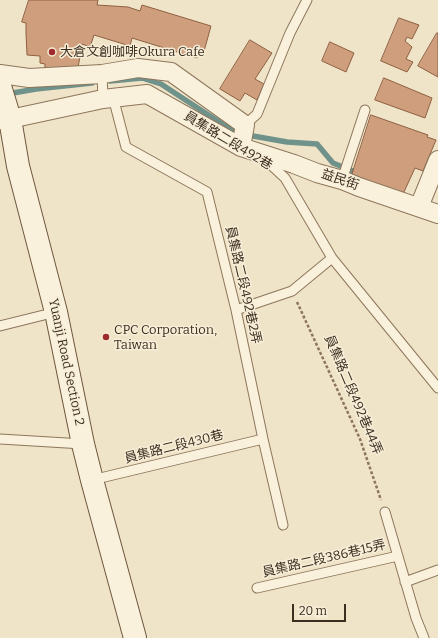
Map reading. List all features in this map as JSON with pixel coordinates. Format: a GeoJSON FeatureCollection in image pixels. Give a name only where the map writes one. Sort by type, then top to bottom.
{"type":"FeatureCollection","features":[{"type":"Feature","properties":{"kind":"main road","name":"Yuanji Road Section 2"},"geometry":{"type":"LineString","coordinates":[[0,86],[5,120],[56,312],[83,444],[135,638]]}},
{"type":"Feature","properties":{"kind":"street","name":"員集路二段492巷"},"geometry":{"type":"LineString","coordinates":[[0,74],[29,78],[102,74],[138,68],[171,72],[245,125]]}},
{"type":"Feature","properties":{"kind":"street","name":"員集路二段492巷"},"geometry":{"type":"LineString","coordinates":[[5,120],[108,98],[147,94],[241,147]]}},
{"type":"Feature","properties":{"kind":"street"},"geometry":{"type":"LineString","coordinates":[[241,147],[245,125]]}},
{"type":"Feature","properties":{"kind":"street","name":"益民街"},"geometry":{"type":"LineString","coordinates":[[241,147],[342,180],[438,214]]}},
{"type":"Feature","properties":{"kind":"street"},"geometry":{"type":"LineString","coordinates":[[419,207],[438,160]]}},
{"type":"Feature","properties":{"kind":"lane"},"geometry":{"type":"LineString","coordinates":[[245,125],[257,114],[290,33],[307,0]]}},
{"type":"Feature","properties":{"kind":"lane","name":"員集路二段492巷2弄"},"geometry":{"type":"LineString","coordinates":[[102,74],[108,98],[126,146],[207,192],[236,310],[283,525]]}},
{"type":"Feature","properties":{"kind":"lane"},"geometry":{"type":"LineString","coordinates":[[342,180],[365,110]]}},
{"type":"Feature","properties":{"kind":"lane","name":"員集路二段492巷"},"geometry":{"type":"LineString","coordinates":[[241,147],[270,164],[286,178],[332,258],[438,388]]}},
{"type":"Feature","properties":{"kind":"lane"},"geometry":{"type":"LineString","coordinates":[[236,310],[292,291],[332,258]]}},
{"type":"Feature","properties":{"kind":"lane"},"geometry":{"type":"LineString","coordinates":[[0,326],[56,312]]}},
{"type":"Feature","properties":{"kind":"lane"},"geometry":{"type":"LineString","coordinates":[[0,439],[83,444]]}},
{"type":"Feature","properties":{"kind":"lane","name":"員集路二段430巷"},"geometry":{"type":"LineString","coordinates":[[92,480],[263,439]]}},
{"type":"Feature","properties":{"kind":"lane","name":"員集路二段386巷15弄"},"geometry":{"type":"LineString","coordinates":[[385,512],[416,618],[424,638]]}},
{"type":"Feature","properties":{"kind":"lane","name":"員集路二段386巷15弄"},"geometry":{"type":"LineString","coordinates":[[257,588],[398,556]]}},
{"type":"Feature","properties":{"kind":"lane"},"geometry":{"type":"LineString","coordinates":[[405,582],[438,570]]}},
{"type":"Feature","properties":{"kind":"path","name":"員集路二段492巷44弄"},"geometry":{"type":"LineString","coordinates":[[292,291],[360,439],[385,512]]}},
{"type":"Feature","properties":{"kind":"building"},"geometry":{"type":"Polygon","coordinates":[[[29,0],[98,0],[97,5],[128,7],[140,11],[142,5],[211,26],[203,55],[199,54],[197,58],[132,38],[130,46],[94,35],[90,47],[82,44],[78,68],[45,70],[45,64],[40,63],[40,56],[27,55],[26,23],[22,22],[29,0]]]}},
{"type":"Feature","properties":{"kind":"building"},"geometry":{"type":"Polygon","coordinates":[[[399,18],[419,25],[412,39],[407,37],[405,41],[412,47],[406,59],[413,62],[407,72],[381,61],[399,18]]]}},
{"type":"Feature","properties":{"kind":"building"},"geometry":{"type":"Polygon","coordinates":[[[438,33],[438,77],[418,66],[438,33]]]}},
{"type":"Feature","properties":{"kind":"building"},"geometry":{"type":"Polygon","coordinates":[[[250,40],[272,53],[255,79],[264,84],[257,100],[245,93],[240,101],[220,89],[250,40]]]}},
{"type":"Feature","properties":{"kind":"building"},"geometry":{"type":"Polygon","coordinates":[[[330,42],[354,53],[346,72],[322,61],[330,42]]]}},
{"type":"Feature","properties":{"kind":"building"},"geometry":{"type":"Polygon","coordinates":[[[384,78],[432,98],[425,118],[375,100],[384,78]]]}},
{"type":"Feature","properties":{"kind":"building"},"geometry":{"type":"Polygon","coordinates":[[[371,115],[428,135],[427,137],[436,140],[423,171],[415,168],[403,194],[352,175],[371,115]]]}},
{"type":"Feature","properties":{"kind":"waterway"},"geometry":{"type":"LineString","coordinates":[[110,81],[142,78],[161,84],[236,133],[287,142],[317,144],[333,163],[360,174]]}},
{"type":"Feature","properties":{"kind":"waterway"},"geometry":{"type":"LineString","coordinates":[[7,94],[36,89],[92,83]]}},
{"type":"Feature","properties":{"kind":"place","name":"大倉文創咖啡Okura Cafe"},"geometry":{"type":"Point","coordinates":[52,52]}},
{"type":"Feature","properties":{"kind":"place","name":"CPC Corporation, Taiwan"},"geometry":{"type":"Point","coordinates":[106,337]}}]}
